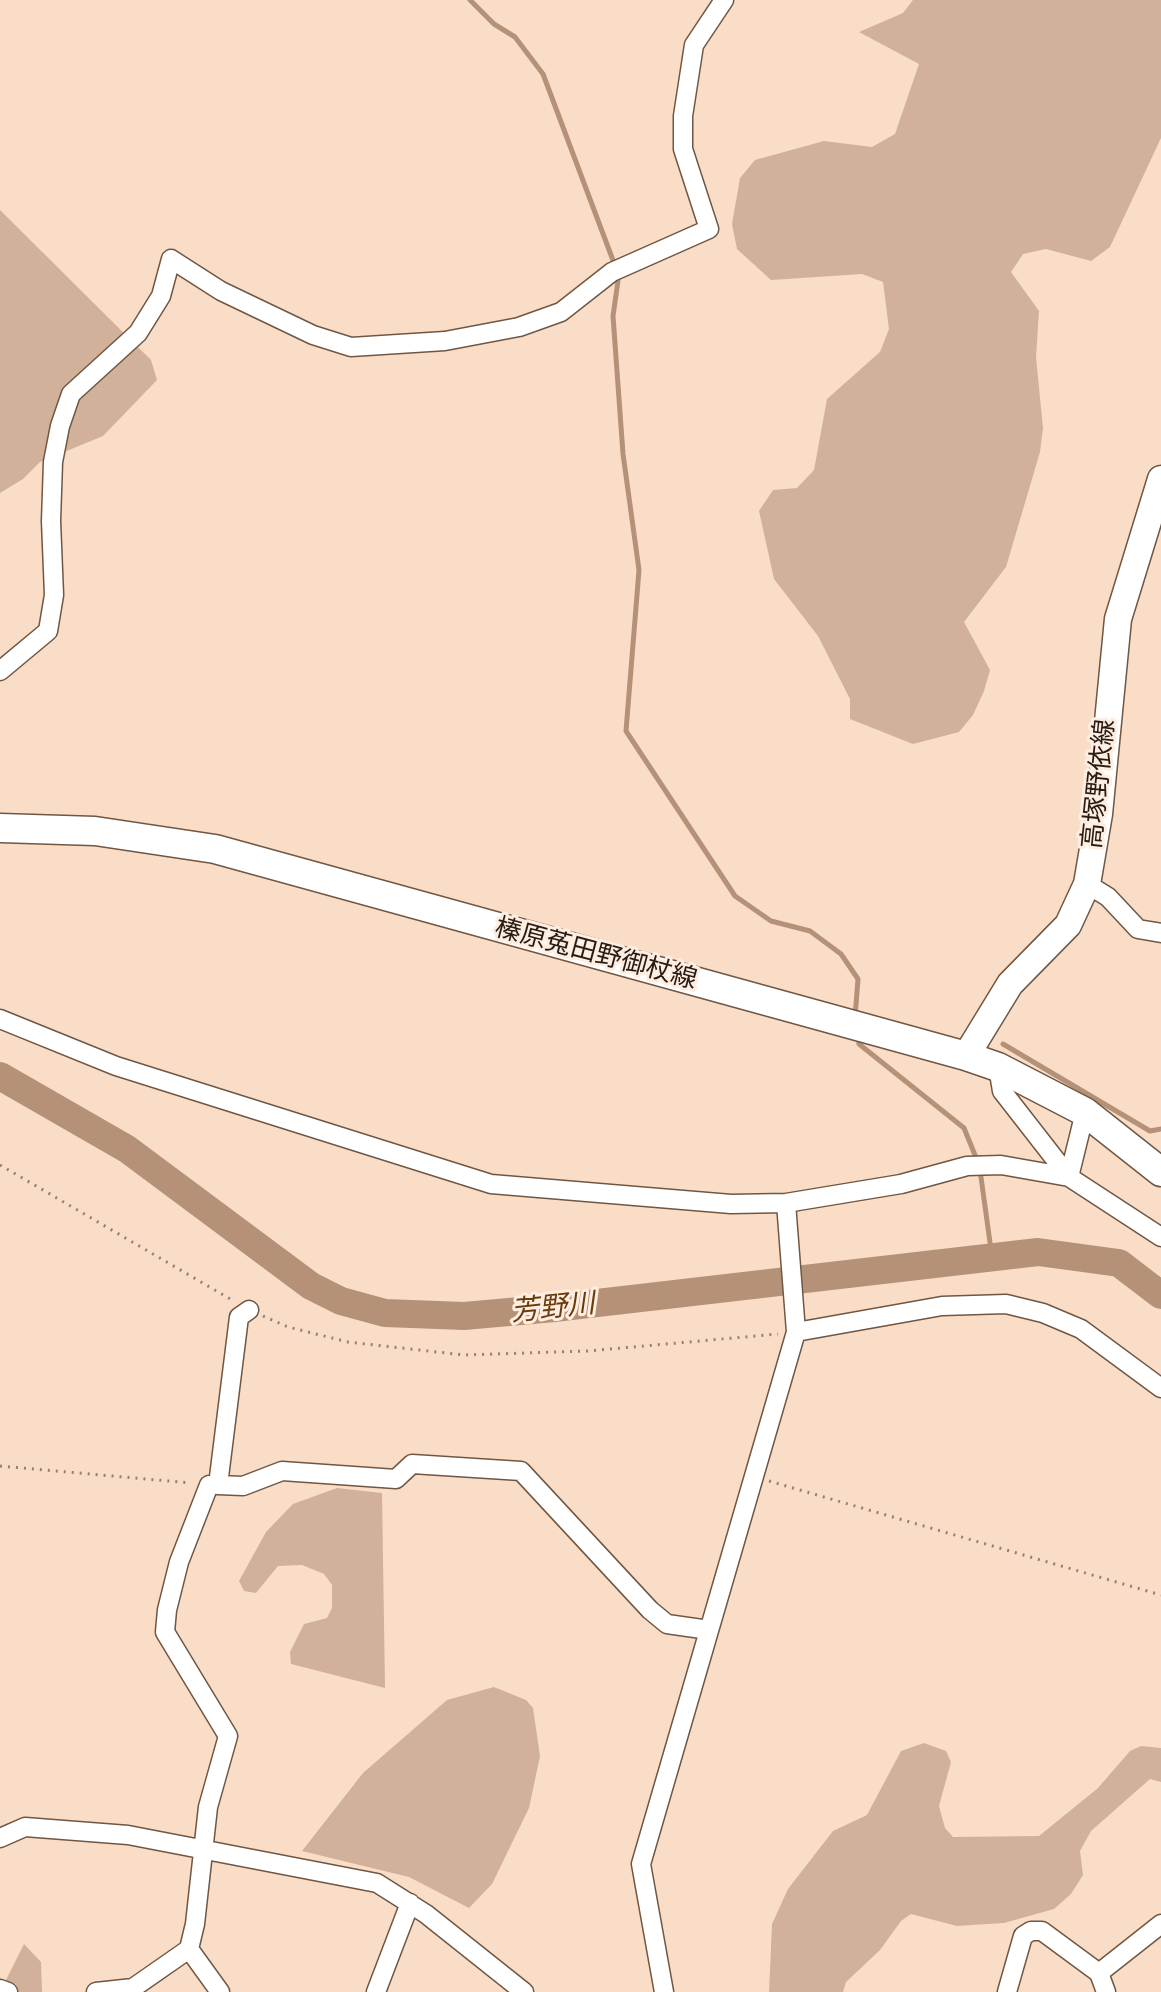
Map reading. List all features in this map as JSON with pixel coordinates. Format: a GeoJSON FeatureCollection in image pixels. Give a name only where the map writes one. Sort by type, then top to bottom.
{"type":"FeatureCollection","features":[{"type":"Feature","properties":{"kind":"main road","name":"高塚野依線"},"geometry":{"type":"LineString","coordinates":[[966,1056],[1010,984],[1068,925],[1087,884],[1099,814],[1118,619],[1161,479]]}},
{"type":"Feature","properties":{"kind":"main road","name":"榛原菟田野御杖線"},"geometry":{"type":"LineString","coordinates":[[0,828],[95,831],[215,849],[966,1056],[998,1067],[1085,1112],[1161,1172]]}},
{"type":"Feature","properties":{"kind":"street"},"geometry":{"type":"LineString","coordinates":[[0,671],[48,631],[54,595],[51,521],[53,462],[60,426],[71,394],[138,333],[161,296],[171,259],[234,297],[313,335],[351,347],[445,341],[519,327],[561,312],[620,269],[709,229],[683,149],[683,116],[694,45],[724,0]]}},
{"type":"Feature","properties":{"kind":"street"},"geometry":{"type":"LineString","coordinates":[[1087,884],[1108,897],[1138,929],[1161,933]]}},
{"type":"Feature","properties":{"kind":"street"},"geometry":{"type":"LineString","coordinates":[[0,1019],[116,1066],[491,1184],[786,1208],[901,1184],[967,1166],[1001,1165],[1069,1177]]}},
{"type":"Feature","properties":{"kind":"street"},"geometry":{"type":"LineString","coordinates":[[998,1067],[1002,1091],[1069,1177],[1161,1237]]}},
{"type":"Feature","properties":{"kind":"street"},"geometry":{"type":"LineString","coordinates":[[1069,1177],[1085,1112]]}},
{"type":"Feature","properties":{"kind":"street"},"geometry":{"type":"LineString","coordinates":[[664,1992],[641,1864],[795,1326],[786,1208]]}},
{"type":"Feature","properties":{"kind":"street"},"geometry":{"type":"LineString","coordinates":[[795,1326],[942,1306],[1006,1304],[1043,1313],[1081,1329],[1161,1388]]}},
{"type":"Feature","properties":{"kind":"street"},"geometry":{"type":"LineString","coordinates":[[249,1310],[239,1317],[218,1485],[243,1486],[282,1471],[396,1479],[412,1464],[521,1471],[650,1610],[667,1624],[709,1630]]}},
{"type":"Feature","properties":{"kind":"street"},"geometry":{"type":"LineString","coordinates":[[209,1485],[202,1511],[179,1562],[165,1632],[228,1736],[208,1807],[206,1848],[189,1949],[220,1992]]}},
{"type":"Feature","properties":{"kind":"street"},"geometry":{"type":"LineString","coordinates":[[0,1838],[25,1827],[128,1835],[377,1883],[410,1903],[524,1992]]}},
{"type":"Feature","properties":{"kind":"street"},"geometry":{"type":"LineString","coordinates":[[376,1992],[410,1903]]}},
{"type":"Feature","properties":{"kind":"street"},"geometry":{"type":"LineString","coordinates":[[1099,1973],[1161,1924]]}},
{"type":"Feature","properties":{"kind":"street"},"geometry":{"type":"LineString","coordinates":[[1007,1992],[1023,1936],[1031,1931],[1042,1931],[1099,1973],[1106,1992]]}},
{"type":"Feature","properties":{"kind":"street"},"geometry":{"type":"LineString","coordinates":[[96,1992],[133,1988],[189,1949]]}},
{"type":"Feature","properties":{"kind":"street"},"geometry":{"type":"LineString","coordinates":[[0,1989],[8,1992]]}},
{"type":"Feature","properties":{"kind":"path"},"geometry":{"type":"LineString","coordinates":[[0,1165],[249,1310],[288,1327],[348,1342],[464,1355],[588,1351],[795,1326]]}},
{"type":"Feature","properties":{"kind":"path"},"geometry":{"type":"LineString","coordinates":[[0,1466],[209,1485]]}},
{"type":"Feature","properties":{"kind":"path"},"geometry":{"type":"LineString","coordinates":[[753,1476],[1161,1595]]}},
{"type":"Feature","properties":{"kind":"shaded area"},"geometry":{"type":"Polygon","coordinates":[[[913,0],[1161,0],[1161,138],[1110,247],[1091,261],[1046,249],[1023,254],[1011,272],[1039,311],[1036,357],[1043,428],[1040,452],[1006,567],[964,622],[990,670],[984,691],[973,715],[959,732],[913,744],[850,719],[850,699],[818,636],[774,579],[759,511],[773,490],[797,488],[814,470],[827,399],[880,352],[889,329],[883,282],[862,274],[771,280],[737,249],[732,224],[740,178],[755,160],[824,141],[872,147],[895,134],[919,64],[859,32],[903,13],[913,0]]]}},
{"type":"Feature","properties":{"kind":"shaded area"},"geometry":{"type":"Polygon","coordinates":[[[0,210],[151,360],[157,380],[103,436],[40,462],[23,479],[0,493],[0,210]]]}},
{"type":"Feature","properties":{"kind":"shaded area"},"geometry":{"type":"Polygon","coordinates":[[[337,1488],[382,1493],[385,1688],[291,1664],[290,1652],[304,1624],[327,1618],[332,1608],[332,1585],[324,1574],[302,1565],[278,1566],[256,1593],[244,1591],[239,1581],[266,1532],[293,1504],[337,1488]]]}},
{"type":"Feature","properties":{"kind":"shaded area"},"geometry":{"type":"Polygon","coordinates":[[[494,1687],[526,1700],[533,1708],[540,1756],[529,1808],[492,1884],[469,1908],[409,1877],[302,1851],[363,1773],[447,1700],[494,1687]]]}},
{"type":"Feature","properties":{"kind":"shaded area"},"geometry":{"type":"Polygon","coordinates":[[[924,1743],[946,1751],[951,1762],[939,1806],[945,1828],[953,1837],[1039,1836],[1098,1788],[1130,1751],[1141,1746],[1161,1748],[1161,1782],[1150,1779],[1091,1831],[1080,1851],[1083,1875],[1071,1894],[1054,1909],[1004,1923],[957,1926],[911,1914],[901,1921],[880,1950],[846,1982],[843,1992],[769,1992],[772,1924],[788,1889],[833,1831],[867,1815],[901,1751],[924,1743]]]}},
{"type":"Feature","properties":{"kind":"shaded area"},"geometry":{"type":"Polygon","coordinates":[[[24,1944],[41,1962],[42,1992],[0,1992],[24,1944]]]}},
{"type":"Feature","properties":{"kind":"waterway"},"geometry":{"type":"LineString","coordinates":[[470,0],[494,24],[515,37],[543,74],[618,281],[613,316],[623,454],[639,570],[626,731],[735,896],[771,921],[810,931],[841,954],[858,979],[855,1017]]}},
{"type":"Feature","properties":{"kind":"waterway"},"geometry":{"type":"LineString","coordinates":[[858,1035],[859,1044],[964,1128],[977,1160]]}},
{"type":"Feature","properties":{"kind":"waterway"},"geometry":{"type":"LineString","coordinates":[[1003,1044],[1150,1131],[1161,1129]]}},
{"type":"Feature","properties":{"kind":"waterway","name":"芳野川"},"geometry":{"type":"LineString","coordinates":[[0,1076],[127,1149],[311,1286],[341,1301],[385,1313],[464,1316],[554,1308],[1038,1252],[1119,1263],[1161,1295]]}},
{"type":"Feature","properties":{"kind":"waterway"},"geometry":{"type":"LineString","coordinates":[[980,1170],[992,1257]]}}]}
